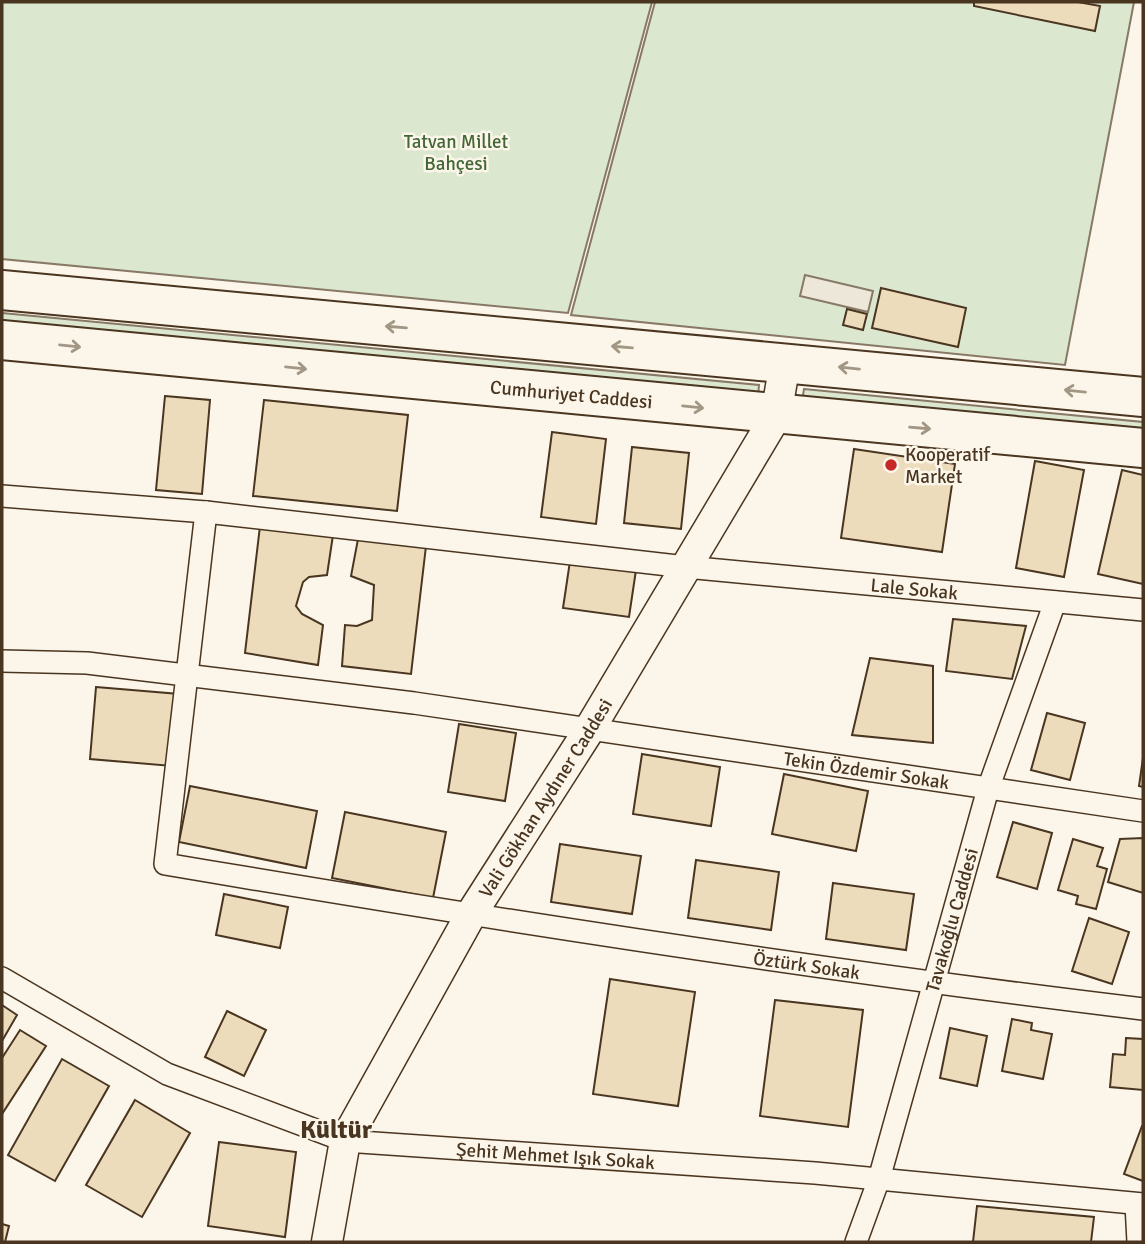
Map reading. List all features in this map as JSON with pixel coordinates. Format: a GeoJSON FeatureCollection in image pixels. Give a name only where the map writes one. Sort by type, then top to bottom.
{"type":"FeatureCollection","features":[{"type":"Feature","properties":{"kind":"highway"},"geometry":{"type":"LineString","coordinates":[[2,290],[1143,397]]}},
{"type":"Feature","properties":{"kind":"highway","name":"Cumhuriyet Caddesi"},"geometry":{"type":"LineString","coordinates":[[2,340],[1143,448]]}},
{"type":"Feature","properties":{"kind":"street","name":"Vali Gökhan Aydıner Caddesi"},"geometry":{"type":"LineString","coordinates":[[327,1242],[345,1141],[470,916],[589,730],[776,415],[785,362]]}},
{"type":"Feature","properties":{"kind":"street","name":"Lale Sokak"},"geometry":{"type":"LineString","coordinates":[[2,496],[206,512],[686,567],[1143,610]]}},
{"type":"Feature","properties":{"kind":"street"},"geometry":{"type":"LineString","coordinates":[[190,675],[206,512]]}},
{"type":"Feature","properties":{"kind":"street","name":"Tavakoğlu Caddesi"},"geometry":{"type":"LineString","coordinates":[[856,1242],[879,1179],[988,789],[1055,602]]}},
{"type":"Feature","properties":{"kind":"street","name":"Tekin Özdemir Sokak"},"geometry":{"type":"LineString","coordinates":[[2,661],[87,663],[414,703],[1143,811]]}},
{"type":"Feature","properties":{"kind":"street","name":"Öztürk Sokak"},"geometry":{"type":"LineString","coordinates":[[190,675],[165,864],[470,916],[933,984],[1143,1009]]}},
{"type":"Feature","properties":{"kind":"street","name":"Şehit Mehmet Işık Sokak"},"geometry":{"type":"LineString","coordinates":[[2,978],[167,1074],[345,1141],[879,1179],[1139,1204]]}},
{"type":"Feature","properties":{"kind":"street"},"geometry":{"type":"LineString","coordinates":[[1138,1242],[1139,1204]]}},
{"type":"Feature","properties":{"kind":"green space","name":"Tatvan Millet Bahçesi"},"geometry":{"type":"Polygon","coordinates":[[[2,2],[652,2],[568,313],[2,259],[2,2]]]}},
{"type":"Feature","properties":{"kind":"green space"},"geometry":{"type":"Polygon","coordinates":[[[655,2],[1134,2],[1065,365],[571,315],[655,2]]]}},
{"type":"Feature","properties":{"kind":"green space"},"geometry":{"type":"Polygon","coordinates":[[[2,313],[759,385],[758,397],[2,326],[2,313]]]}},
{"type":"Feature","properties":{"kind":"green space"},"geometry":{"type":"Polygon","coordinates":[[[804,389],[1143,422],[1143,432],[802,401],[804,389]]]}},
{"type":"Feature","properties":{"kind":"shaded area"},"geometry":{"type":"Polygon","coordinates":[[[805,275],[873,291],[868,312],[800,296],[805,275]]]}},
{"type":"Feature","properties":{"kind":"building"},"geometry":{"type":"Polygon","coordinates":[[[974,2],[1078,2],[1100,6],[1095,31],[974,6],[974,2]]]}},
{"type":"Feature","properties":{"kind":"building"},"geometry":{"type":"Polygon","coordinates":[[[881,288],[966,308],[958,347],[872,328],[881,288]]]}},
{"type":"Feature","properties":{"kind":"building"},"geometry":{"type":"Polygon","coordinates":[[[847,309],[867,314],[863,330],[843,325],[847,309]]]}},
{"type":"Feature","properties":{"kind":"building"},"geometry":{"type":"Polygon","coordinates":[[[165,396],[210,400],[202,494],[156,490],[165,396]]]}},
{"type":"Feature","properties":{"kind":"building"},"geometry":{"type":"Polygon","coordinates":[[[264,400],[408,415],[397,511],[253,496],[264,400]]]}},
{"type":"Feature","properties":{"kind":"building"},"geometry":{"type":"Polygon","coordinates":[[[552,432],[606,439],[596,524],[541,517],[552,432]]]}},
{"type":"Feature","properties":{"kind":"building"},"geometry":{"type":"Polygon","coordinates":[[[632,447],[689,453],[681,529],[624,523],[632,447]]]}},
{"type":"Feature","properties":{"kind":"building"},"geometry":{"type":"Polygon","coordinates":[[[854,449],[955,464],[942,552],[841,538],[854,449]]]}},
{"type":"Feature","properties":{"kind":"building"},"geometry":{"type":"Polygon","coordinates":[[[1035,461],[1084,470],[1064,577],[1016,568],[1035,461]]]}},
{"type":"Feature","properties":{"kind":"building"},"geometry":{"type":"Polygon","coordinates":[[[1122,470],[1143,475],[1143,584],[1098,574],[1122,470]]]}},
{"type":"Feature","properties":{"kind":"building"},"geometry":{"type":"Polygon","coordinates":[[[260,526],[333,535],[327,575],[309,577],[303,582],[296,606],[302,614],[323,625],[318,665],[245,653],[260,526]]]}},
{"type":"Feature","properties":{"kind":"building"},"geometry":{"type":"Polygon","coordinates":[[[358,539],[426,546],[411,674],[342,666],[345,625],[357,626],[372,620],[374,585],[351,576],[358,539]]]}},
{"type":"Feature","properties":{"kind":"building"},"geometry":{"type":"Polygon","coordinates":[[[570,561],[636,570],[629,617],[563,608],[570,561]]]}},
{"type":"Feature","properties":{"kind":"building"},"geometry":{"type":"Polygon","coordinates":[[[953,619],[1026,626],[1012,679],[946,671],[953,619]]]}},
{"type":"Feature","properties":{"kind":"building"},"geometry":{"type":"Polygon","coordinates":[[[870,658],[933,666],[933,743],[852,735],[870,658]]]}},
{"type":"Feature","properties":{"kind":"building"},"geometry":{"type":"Polygon","coordinates":[[[96,687],[179,694],[172,766],[90,759],[96,687]]]}},
{"type":"Feature","properties":{"kind":"building"},"geometry":{"type":"Polygon","coordinates":[[[1047,713],[1085,723],[1070,780],[1031,770],[1047,713]]]}},
{"type":"Feature","properties":{"kind":"building"},"geometry":{"type":"Polygon","coordinates":[[[459,724],[516,733],[505,801],[448,792],[459,724]]]}},
{"type":"Feature","properties":{"kind":"building"},"geometry":{"type":"Polygon","coordinates":[[[642,754],[720,767],[711,826],[633,814],[642,754]]]}},
{"type":"Feature","properties":{"kind":"building"},"geometry":{"type":"Polygon","coordinates":[[[1143,758],[1143,787],[1139,786],[1143,758]]]}},
{"type":"Feature","properties":{"kind":"building"},"geometry":{"type":"Polygon","coordinates":[[[784,774],[868,791],[856,851],[772,834],[784,774]]]}},
{"type":"Feature","properties":{"kind":"building"},"geometry":{"type":"Polygon","coordinates":[[[190,786],[317,811],[306,868],[179,842],[190,786]]]}},
{"type":"Feature","properties":{"kind":"building"},"geometry":{"type":"Polygon","coordinates":[[[345,812],[446,832],[433,898],[332,878],[345,812]]]}},
{"type":"Feature","properties":{"kind":"building"},"geometry":{"type":"Polygon","coordinates":[[[1013,822],[1052,833],[1037,889],[997,877],[1013,822]]]}},
{"type":"Feature","properties":{"kind":"building"},"geometry":{"type":"Polygon","coordinates":[[[1143,838],[1143,893],[1108,882],[1120,839],[1143,838]]]}},
{"type":"Feature","properties":{"kind":"building"},"geometry":{"type":"Polygon","coordinates":[[[1073,839],[1103,848],[1097,866],[1107,869],[1096,909],[1076,904],[1078,896],[1058,890],[1073,839]]]}},
{"type":"Feature","properties":{"kind":"building"},"geometry":{"type":"Polygon","coordinates":[[[560,844],[641,856],[632,914],[551,902],[560,844]]]}},
{"type":"Feature","properties":{"kind":"building"},"geometry":{"type":"Polygon","coordinates":[[[696,860],[779,872],[771,930],[688,918],[696,860]]]}},
{"type":"Feature","properties":{"kind":"building"},"geometry":{"type":"Polygon","coordinates":[[[833,883],[914,894],[906,950],[826,939],[833,883]]]}},
{"type":"Feature","properties":{"kind":"building"},"geometry":{"type":"Polygon","coordinates":[[[224,894],[288,907],[280,948],[216,935],[224,894]]]}},
{"type":"Feature","properties":{"kind":"building"},"geometry":{"type":"Polygon","coordinates":[[[1089,918],[1129,932],[1112,984],[1072,971],[1089,918]]]}},
{"type":"Feature","properties":{"kind":"building"},"geometry":{"type":"Polygon","coordinates":[[[610,979],[695,992],[678,1106],[593,1094],[610,979]]]}},
{"type":"Feature","properties":{"kind":"building"},"geometry":{"type":"Polygon","coordinates":[[[775,1000],[863,1010],[848,1127],[760,1116],[775,1000]]]}},
{"type":"Feature","properties":{"kind":"building"},"geometry":{"type":"Polygon","coordinates":[[[2,1005],[17,1015],[2,1041],[2,1005]]]}},
{"type":"Feature","properties":{"kind":"building"},"geometry":{"type":"Polygon","coordinates":[[[227,1011],[266,1030],[244,1076],[205,1057],[227,1011]]]}},
{"type":"Feature","properties":{"kind":"building"},"geometry":{"type":"Polygon","coordinates":[[[1012,1019],[1032,1023],[1031,1030],[1052,1034],[1043,1079],[1002,1071],[1012,1019]]]}},
{"type":"Feature","properties":{"kind":"building"},"geometry":{"type":"Polygon","coordinates":[[[950,1028],[987,1036],[977,1086],[940,1078],[950,1028]]]}},
{"type":"Feature","properties":{"kind":"building"},"geometry":{"type":"Polygon","coordinates":[[[20,1030],[46,1046],[2,1114],[2,1058],[20,1030]]]}},
{"type":"Feature","properties":{"kind":"building"},"geometry":{"type":"Polygon","coordinates":[[[1126,1038],[1143,1039],[1143,1090],[1110,1087],[1113,1054],[1125,1055],[1126,1038]]]}},
{"type":"Feature","properties":{"kind":"building"},"geometry":{"type":"Polygon","coordinates":[[[62,1059],[109,1086],[55,1181],[8,1155],[62,1059]]]}},
{"type":"Feature","properties":{"kind":"building"},"geometry":{"type":"Polygon","coordinates":[[[135,1100],[190,1133],[142,1217],[86,1185],[135,1100]]]}},
{"type":"Feature","properties":{"kind":"building"},"geometry":{"type":"Polygon","coordinates":[[[1143,1126],[1143,1181],[1124,1174],[1143,1126]]]}},
{"type":"Feature","properties":{"kind":"building"},"geometry":{"type":"Polygon","coordinates":[[[219,1142],[296,1152],[285,1237],[208,1226],[219,1142]]]}},
{"type":"Feature","properties":{"kind":"building"},"geometry":{"type":"Polygon","coordinates":[[[977,1206],[1094,1217],[1091,1242],[973,1242],[977,1206]]]}},
{"type":"Feature","properties":{"kind":"building"},"geometry":{"type":"Polygon","coordinates":[[[2,1224],[9,1226],[5,1242],[2,1242],[2,1224]]]}},
{"type":"Feature","properties":{"kind":"place","name":"Kooperatif Market"},"geometry":{"type":"Point","coordinates":[891,465]}},
{"type":"Feature","properties":{"kind":"district","name":"Kültür"},"geometry":{"type":"Point","coordinates":[336,1129]}}]}
